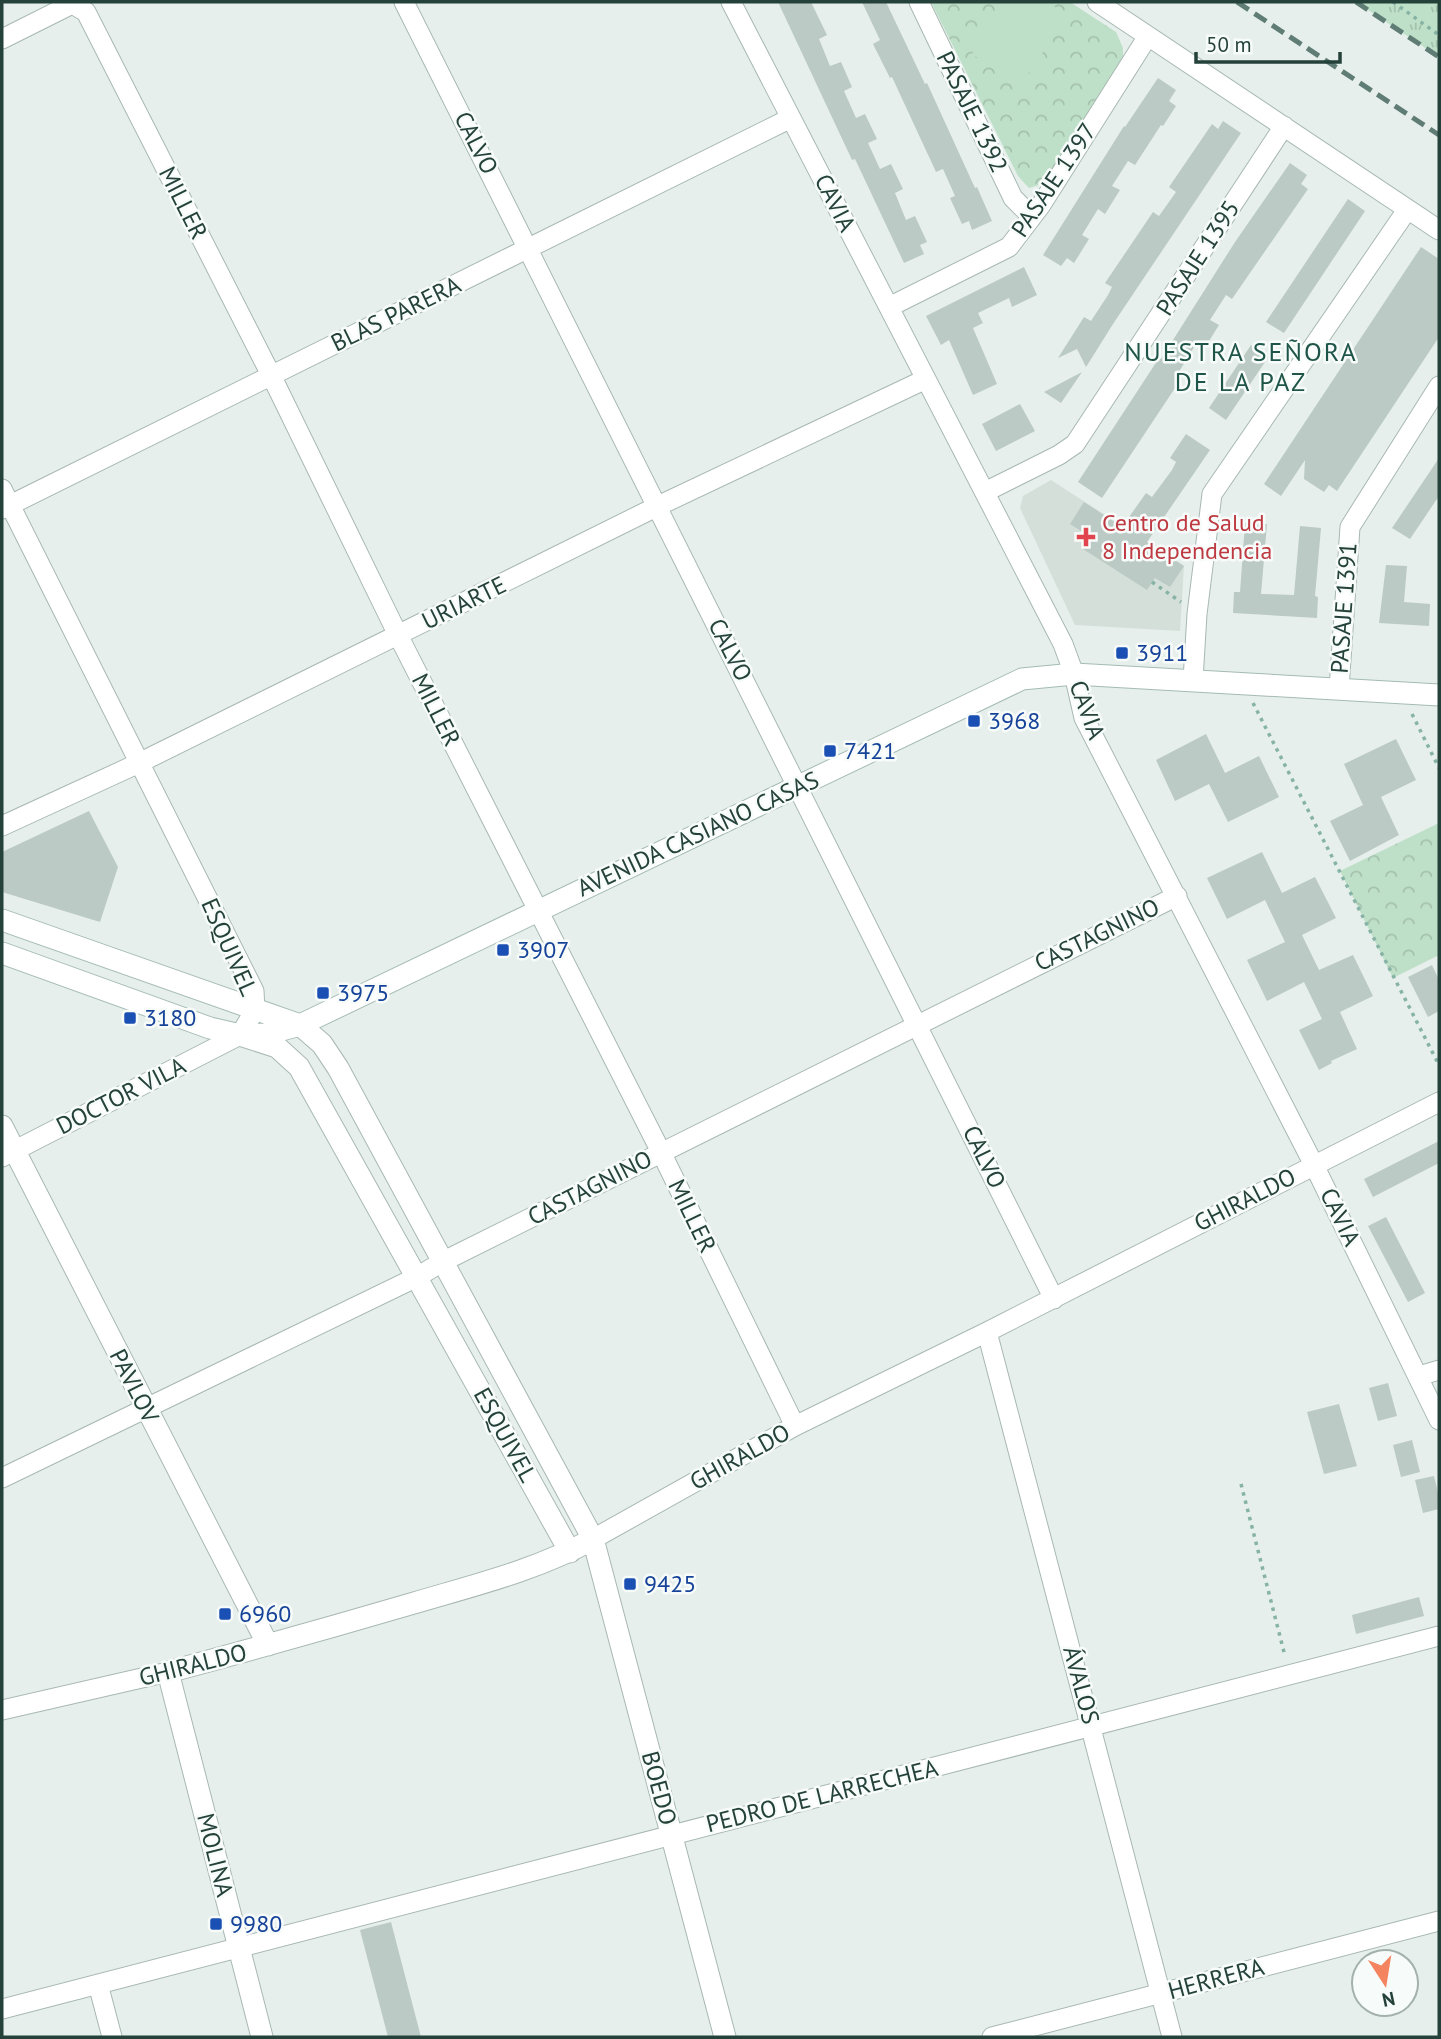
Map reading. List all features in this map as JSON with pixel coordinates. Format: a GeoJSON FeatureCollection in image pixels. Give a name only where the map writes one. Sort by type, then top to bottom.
{"type":"FeatureCollection","features":[{"type":"Feature","properties":{"kind":"street"},"geometry":{"type":"LineString","coordinates":[[2,39],[73,2]]}},
{"type":"Feature","properties":{"kind":"street","name":"MILLER"},"geometry":{"type":"LineString","coordinates":[[73,2],[86,12],[271,375],[398,635],[661,1152],[795,1426]]}},
{"type":"Feature","properties":{"kind":"street","name":"CALVO"},"geometry":{"type":"LineString","coordinates":[[404,2],[1054,1299]]}},
{"type":"Feature","properties":{"kind":"street","name":"CAVIA"},"geometry":{"type":"LineString","coordinates":[[731,2],[1063,644],[1074,674],[1084,718],[1314,1165],[1439,1420]]}},
{"type":"Feature","properties":{"kind":"street","name":"PASAJE 1392"},"geometry":{"type":"LineString","coordinates":[[919,2],[1013,198],[1032,217]]}},
{"type":"Feature","properties":{"kind":"street"},"geometry":{"type":"LineString","coordinates":[[1097,2],[1439,230]]}},
{"type":"Feature","properties":{"kind":"street","name":"PASAJE 1397"},"geometry":{"type":"LineString","coordinates":[[889,307],[1009,247],[1032,217],[1148,36]]}},
{"type":"Feature","properties":{"kind":"street","name":"BLAS PARERA"},"geometry":{"type":"LineString","coordinates":[[4,501],[271,375],[791,118]]}},
{"type":"Feature","properties":{"kind":"street","name":"PASAJE 1395"},"geometry":{"type":"LineString","coordinates":[[985,492],[1059,455],[1075,444],[1284,126]]}},
{"type":"Feature","properties":{"kind":"street"},"geometry":{"type":"LineString","coordinates":[[1192,680],[1197,614],[1212,495],[1407,210]]}},
{"type":"Feature","properties":{"kind":"street","name":"URIARTE"},"geometry":{"type":"LineString","coordinates":[[2,826],[139,763],[658,506],[926,379]]}},
{"type":"Feature","properties":{"kind":"street","name":"PASAJE 1391"},"geometry":{"type":"LineString","coordinates":[[1339,689],[1350,527],[1439,386]]}},
{"type":"Feature","properties":{"kind":"street","name":"ESQUIVEL"},"geometry":{"type":"LineString","coordinates":[[4,501],[254,991],[255,1010],[240,1035],[277,1047],[299,1067],[570,1552]]}},
{"type":"Feature","properties":{"kind":"street","name":"AVENIDA CASIANO CASAS"},"geometry":{"type":"LineString","coordinates":[[2,953],[188,1020],[240,1035],[267,1034],[300,1025],[1022,679],[1074,674],[1439,695]]}},
{"type":"Feature","properties":{"kind":"street","name":"CASTAGNINO"},"geometry":{"type":"LineString","coordinates":[[2,1478],[417,1277],[661,1152],[1177,896]]}},
{"type":"Feature","properties":{"kind":"street"},"geometry":{"type":"LineString","coordinates":[[2,920],[300,1025]]}},
{"type":"Feature","properties":{"kind":"street","name":"ESQUIVEL"},"geometry":{"type":"LineString","coordinates":[[300,1025],[322,1044],[338,1068],[593,1539]]}},
{"type":"Feature","properties":{"kind":"street","name":"DOCTOR VILA"},"geometry":{"type":"LineString","coordinates":[[8,1154],[240,1035]]}},
{"type":"Feature","properties":{"kind":"street","name":"GHIRALDO"},"geometry":{"type":"LineString","coordinates":[[2,1710],[268,1646],[517,1573],[570,1552],[795,1426],[1054,1299],[1439,1102]]}},
{"type":"Feature","properties":{"kind":"street","name":"PAVLOV"},"geometry":{"type":"LineString","coordinates":[[2,1126],[8,1154],[146,1409],[268,1646]]}},
{"type":"Feature","properties":{"kind":"street","name":"ÁVALOS"},"geometry":{"type":"LineString","coordinates":[[987,1332],[1172,2037]]}},
{"type":"Feature","properties":{"kind":"street"},"geometry":{"type":"LineString","coordinates":[[1419,1376],[1439,1370]]}},
{"type":"Feature","properties":{"kind":"street","name":"BOEDO"},"geometry":{"type":"LineString","coordinates":[[593,1539],[724,2037]]}},
{"type":"Feature","properties":{"kind":"street","name":"PEDRO DE LARRECHEA"},"geometry":{"type":"LineString","coordinates":[[2,2009],[1439,1636]]}},
{"type":"Feature","properties":{"kind":"street","name":"MOLINA"},"geometry":{"type":"LineString","coordinates":[[168,1672],[262,2037]]}},
{"type":"Feature","properties":{"kind":"street","name":"HERRERA"},"geometry":{"type":"LineString","coordinates":[[992,2037],[1439,1921]]}},
{"type":"Feature","properties":{"kind":"street"},"geometry":{"type":"LineString","coordinates":[[98,1984],[112,2037]]}},
{"type":"Feature","properties":{"kind":"path"},"geometry":{"type":"LineString","coordinates":[[1393,2],[1439,35]]}},
{"type":"Feature","properties":{"kind":"path"},"geometry":{"type":"LineString","coordinates":[[1152,582],[1197,614]]}},
{"type":"Feature","properties":{"kind":"path"},"geometry":{"type":"LineString","coordinates":[[1242,684],[1439,1065]]}},
{"type":"Feature","properties":{"kind":"path"},"geometry":{"type":"LineString","coordinates":[[1401,693],[1439,768]]}},
{"type":"Feature","properties":{"kind":"path"},"geometry":{"type":"LineString","coordinates":[[1241,1485],[1290,1675]]}},
{"type":"Feature","properties":{"kind":"shaded area","name":"Centro de Salud 8 Independencia"},"geometry":{"type":"Polygon","coordinates":[[[1051,480],[1184,566],[1180,631],[1075,625],[1020,508],[1023,496],[1051,480]]]}},
{"type":"Feature","properties":{"kind":"green space"},"geometry":{"type":"Polygon","coordinates":[[[931,2],[1070,2],[1116,32],[1123,48],[1123,65],[1045,183],[1029,188],[1018,176],[931,2]]]}},
{"type":"Feature","properties":{"kind":"green space"},"geometry":{"type":"Polygon","coordinates":[[[1007,2],[1047,2],[1068,15],[1020,86],[972,54],[1007,2]]]}},
{"type":"Feature","properties":{"kind":"green space"},"geometry":{"type":"Polygon","coordinates":[[[1356,2],[1439,2],[1439,57],[1356,2]]]}},
{"type":"Feature","properties":{"kind":"green space"},"geometry":{"type":"Polygon","coordinates":[[[1439,823],[1439,955],[1393,978],[1340,871],[1439,823]]]}},
{"type":"Feature","properties":{"kind":"building"},"geometry":{"type":"Polygon","coordinates":[[[778,2],[811,2],[827,35],[819,39],[830,66],[841,62],[852,87],[844,91],[856,118],[865,114],[877,139],[868,143],[880,169],[891,164],[903,189],[895,193],[906,220],[915,216],[927,242],[920,245],[924,254],[904,263],[778,2]]]}},
{"type":"Feature","properties":{"kind":"building"},"geometry":{"type":"Polygon","coordinates":[[[862,2],[886,2],[992,221],[972,230],[969,221],[962,224],[950,198],[955,196],[943,169],[936,172],[892,77],[890,78],[873,44],[880,40],[862,2]]]}},
{"type":"Feature","properties":{"kind":"building"},"geometry":{"type":"Polygon","coordinates":[[[1158,78],[1176,90],[1169,101],[1176,106],[1135,165],[1128,161],[1112,186],[1120,190],[1105,214],[1098,209],[1082,235],[1089,239],[1074,263],[1067,258],[1061,266],[1043,255],[1124,126],[1158,78]]]}},
{"type":"Feature","properties":{"kind":"building"},"geometry":{"type":"Polygon","coordinates":[[[1223,121],[1241,133],[1086,367],[1077,349],[1058,358],[1084,317],[1091,321],[1108,295],[1112,287],[1105,283],[1153,212],[1159,216],[1176,192],[1169,187],[1212,124],[1218,129],[1223,121]]]}},
{"type":"Feature","properties":{"kind":"building"},"geometry":{"type":"Polygon","coordinates":[[[1290,163],[1307,175],[1301,184],[1308,189],[1232,299],[1226,295],[1210,320],[1219,325],[1204,349],[1196,344],[1180,370],[1185,373],[1102,498],[1078,482],[1290,163]]]}},
{"type":"Feature","properties":{"kind":"building"},"geometry":{"type":"Polygon","coordinates":[[[1348,199],[1365,211],[1284,333],[1266,322],[1348,199]]]}},
{"type":"Feature","properties":{"kind":"building"},"geometry":{"type":"Polygon","coordinates":[[[1421,247],[1439,259],[1439,337],[1337,491],[1329,485],[1324,492],[1304,479],[1305,460],[1281,496],[1264,484],[1421,247]]]}},
{"type":"Feature","properties":{"kind":"building"},"geometry":{"type":"Polygon","coordinates":[[[1024,267],[1037,295],[1012,307],[1009,298],[978,313],[983,323],[973,328],[997,384],[973,395],[949,340],[941,345],[926,316],[1024,267]]]}},
{"type":"Feature","properties":{"kind":"building"},"geometry":{"type":"Polygon","coordinates":[[[1251,345],[1269,356],[1226,420],[1209,408],[1251,345]]]}},
{"type":"Feature","properties":{"kind":"building"},"geometry":{"type":"Polygon","coordinates":[[[1082,372],[1061,403],[1044,392],[1082,372]]]}},
{"type":"Feature","properties":{"kind":"building"},"geometry":{"type":"Polygon","coordinates":[[[1020,404],[1035,431],[996,451],[982,424],[1020,404]]]}},
{"type":"Feature","properties":{"kind":"building"},"geometry":{"type":"Polygon","coordinates":[[[1186,434],[1210,450],[1147,542],[1184,566],[1170,587],[1155,578],[1147,590],[1083,549],[1091,537],[1070,524],[1084,502],[1122,527],[1146,493],[1152,497],[1172,470],[1176,462],[1170,458],[1186,434]]]}},
{"type":"Feature","properties":{"kind":"building"},"geometry":{"type":"Polygon","coordinates":[[[1439,458],[1439,496],[1410,539],[1392,528],[1439,458]]]}},
{"type":"Feature","properties":{"kind":"building"},"geometry":{"type":"Polygon","coordinates":[[[1245,523],[1267,524],[1261,594],[1294,595],[1300,526],[1321,528],[1315,596],[1318,597],[1317,618],[1233,613],[1234,592],[1240,592],[1245,523]]]}},
{"type":"Feature","properties":{"kind":"building"},"geometry":{"type":"Polygon","coordinates":[[[1386,565],[1407,566],[1404,602],[1430,604],[1429,626],[1379,623],[1386,565]]]}},
{"type":"Feature","properties":{"kind":"building"},"geometry":{"type":"Polygon","coordinates":[[[1206,734],[1225,773],[1259,756],[1279,797],[1228,822],[1209,784],[1175,801],[1156,760],[1206,734]]]}},
{"type":"Feature","properties":{"kind":"building"},"geometry":{"type":"Polygon","coordinates":[[[1396,739],[1416,780],[1381,797],[1399,835],[1350,861],[1330,821],[1363,805],[1344,764],[1396,739]]]}},
{"type":"Feature","properties":{"kind":"building"},"geometry":{"type":"Polygon","coordinates":[[[89,811],[118,867],[100,922],[2,892],[2,852],[89,811]]]}},
{"type":"Feature","properties":{"kind":"building"},"geometry":{"type":"Polygon","coordinates":[[[1262,852],[1282,893],[1315,877],[1336,918],[1302,935],[1319,970],[1353,955],[1373,996],[1340,1012],[1357,1049],[1319,1070],[1299,1030],[1322,1019],[1304,982],[1267,1001],[1247,960],[1285,942],[1265,900],[1227,919],[1207,878],[1262,852]]]}},
{"type":"Feature","properties":{"kind":"building"},"geometry":{"type":"Polygon","coordinates":[[[1432,965],[1439,980],[1439,1011],[1428,1017],[1408,977],[1432,965]]]}},
{"type":"Feature","properties":{"kind":"building"},"geometry":{"type":"Polygon","coordinates":[[[1439,1141],[1439,1163],[1373,1197],[1364,1179],[1439,1141]]]}},
{"type":"Feature","properties":{"kind":"building"},"geometry":{"type":"Polygon","coordinates":[[[1386,1217],[1425,1293],[1408,1302],[1368,1226],[1386,1217]]]}},
{"type":"Feature","properties":{"kind":"building"},"geometry":{"type":"Polygon","coordinates":[[[1388,1383],[1397,1416],[1378,1421],[1369,1388],[1388,1383]]]}},
{"type":"Feature","properties":{"kind":"building"},"geometry":{"type":"Polygon","coordinates":[[[1339,1404],[1357,1466],[1324,1474],[1307,1412],[1339,1404]]]}},
{"type":"Feature","properties":{"kind":"building"},"geometry":{"type":"Polygon","coordinates":[[[1412,1440],[1420,1472],[1401,1477],[1393,1445],[1412,1440]]]}},
{"type":"Feature","properties":{"kind":"building"},"geometry":{"type":"Polygon","coordinates":[[[1434,1476],[1439,1509],[1423,1513],[1415,1480],[1434,1476]]]}},
{"type":"Feature","properties":{"kind":"building"},"geometry":{"type":"Polygon","coordinates":[[[1419,1597],[1424,1616],[1356,1634],[1352,1615],[1419,1597]]]}},
{"type":"Feature","properties":{"kind":"building"},"geometry":{"type":"Polygon","coordinates":[[[391,1922],[421,2037],[388,2037],[360,1930],[391,1922]]]}},
{"type":"Feature","properties":{"kind":"railway"},"geometry":{"type":"LineString","coordinates":[[1237,2],[1439,135]]}},
{"type":"Feature","properties":{"kind":"railway"},"geometry":{"type":"LineString","coordinates":[[1356,2],[1439,57]]}},
{"type":"Feature","properties":{"kind":"place","name":"Centro de Salud 8 Independencia"},"geometry":{"type":"Point","coordinates":[1086,537]}},
{"type":"Feature","properties":{"kind":"place","name":"3911"},"geometry":{"type":"Point","coordinates":[1122,653]}},
{"type":"Feature","properties":{"kind":"place","name":"3968"},"geometry":{"type":"Point","coordinates":[974,721]}},
{"type":"Feature","properties":{"kind":"place","name":"7421"},"geometry":{"type":"Point","coordinates":[830,751]}},
{"type":"Feature","properties":{"kind":"place","name":"3907"},"geometry":{"type":"Point","coordinates":[503,950]}},
{"type":"Feature","properties":{"kind":"place","name":"3975"},"geometry":{"type":"Point","coordinates":[323,993]}},
{"type":"Feature","properties":{"kind":"place","name":"3180"},"geometry":{"type":"Point","coordinates":[130,1018]}},
{"type":"Feature","properties":{"kind":"place","name":"9425"},"geometry":{"type":"Point","coordinates":[630,1584]}},
{"type":"Feature","properties":{"kind":"place","name":"6960"},"geometry":{"type":"Point","coordinates":[225,1614]}},
{"type":"Feature","properties":{"kind":"place","name":"9980"},"geometry":{"type":"Point","coordinates":[216,1924]}},
{"type":"Feature","properties":{"kind":"district","name":"NUESTRA SEÑORA DE LA PAZ"},"geometry":{"type":"Point","coordinates":[1241,367]}}]}
